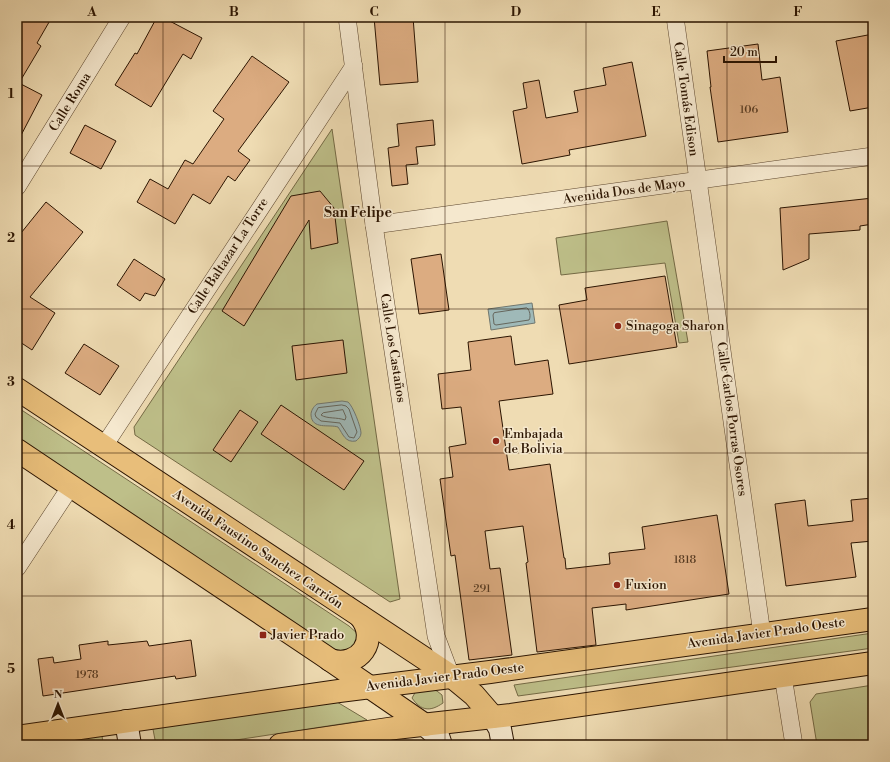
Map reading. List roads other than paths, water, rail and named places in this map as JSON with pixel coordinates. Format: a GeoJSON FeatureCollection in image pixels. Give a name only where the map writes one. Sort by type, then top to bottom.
{"type":"FeatureCollection","features":[{"type":"Feature","properties":{"kind":"main road","name":"Avenida Faustino Sanchez Carrión"},"geometry":{"type":"LineString","coordinates":[[17,389],[451,676],[474,695],[494,717]]}},
{"type":"Feature","properties":{"kind":"main road"},"geometry":{"type":"LineString","coordinates":[[17,450],[425,725]]}},
{"type":"Feature","properties":{"kind":"main road"},"geometry":{"type":"LineString","coordinates":[[330,660],[344,663],[351,661],[357,658],[365,648],[368,643],[368,631],[367,626],[360,616]]}},
{"type":"Feature","properties":{"kind":"main road","name":"Avenida Javier Prado Oeste"},"geometry":{"type":"LineString","coordinates":[[17,737],[369,686],[490,672],[873,619]]}},
{"type":"Feature","properties":{"kind":"main road"},"geometry":{"type":"LineString","coordinates":[[280,745],[494,717],[873,663]]}},
{"type":"Feature","properties":{"kind":"street","name":"Calle Roma"},"geometry":{"type":"LineString","coordinates":[[17,187],[122,17]]}},
{"type":"Feature","properties":{"kind":"street","name":"Calle Los Castaños"},"geometry":{"type":"LineString","coordinates":[[348,17],[374,225],[436,636],[451,676]]}},
{"type":"Feature","properties":{"kind":"street","name":"Calle Tomás Edison"},"geometry":{"type":"LineString","coordinates":[[675,17],[698,180]]}},
{"type":"Feature","properties":{"kind":"street","name":"Calle Baltazar La Torre"},"geometry":{"type":"LineString","coordinates":[[104,446],[354,66]]}},
{"type":"Feature","properties":{"kind":"street","name":"Avenida Dos de Mayo"},"geometry":{"type":"LineString","coordinates":[[374,225],[873,156]]}},
{"type":"Feature","properties":{"kind":"street","name":"Calle Carlos Porras Osores"},"geometry":{"type":"LineString","coordinates":[[698,180],[762,634]]}},
{"type":"Feature","properties":{"kind":"street"},"geometry":{"type":"LineString","coordinates":[[17,568],[71,486]]}},
{"type":"Feature","properties":{"kind":"street"},"geometry":{"type":"LineString","coordinates":[[783,676],[794,745]]}},
{"type":"Feature","properties":{"kind":"street"},"geometry":{"type":"LineString","coordinates":[[494,717],[500,729],[503,745]]}},
{"type":"Feature","properties":{"kind":"street"},"geometry":{"type":"LineString","coordinates":[[126,721],[130,745]]}},
{"type":"Feature","properties":{"kind":"street"},"geometry":{"type":"LineString","coordinates":[[425,725],[438,736],[441,745]]}},
{"type":"Feature","properties":{"kind":"water"},"geometry":{"type":"Polygon","coordinates":[[[532,303],[535,323],[491,330],[488,309],[532,303]]]}},
{"type":"Feature","properties":{"kind":"water"},"geometry":{"type":"Polygon","coordinates":[[[342,401],[350,404],[361,430],[361,434],[356,441],[349,441],[338,427],[318,425],[312,420],[311,412],[317,404],[342,401]]]}},
{"type":"Feature","properties":{"kind":"place","name":"Sinagoga Sharon"},"geometry":{"type":"Point","coordinates":[618,326]}},
{"type":"Feature","properties":{"kind":"place","name":"Embajada de Bolivia"},"geometry":{"type":"Point","coordinates":[496,441]}},
{"type":"Feature","properties":{"kind":"place","name":"Fuxion"},"geometry":{"type":"Point","coordinates":[617,585]}},
{"type":"Feature","properties":{"kind":"place","name":"Javier Prado"},"geometry":{"type":"Point","coordinates":[263,635]}},
{"type":"Feature","properties":{"kind":"district","name":"San Felipe"},"geometry":{"type":"Point","coordinates":[358,213]}}]}
